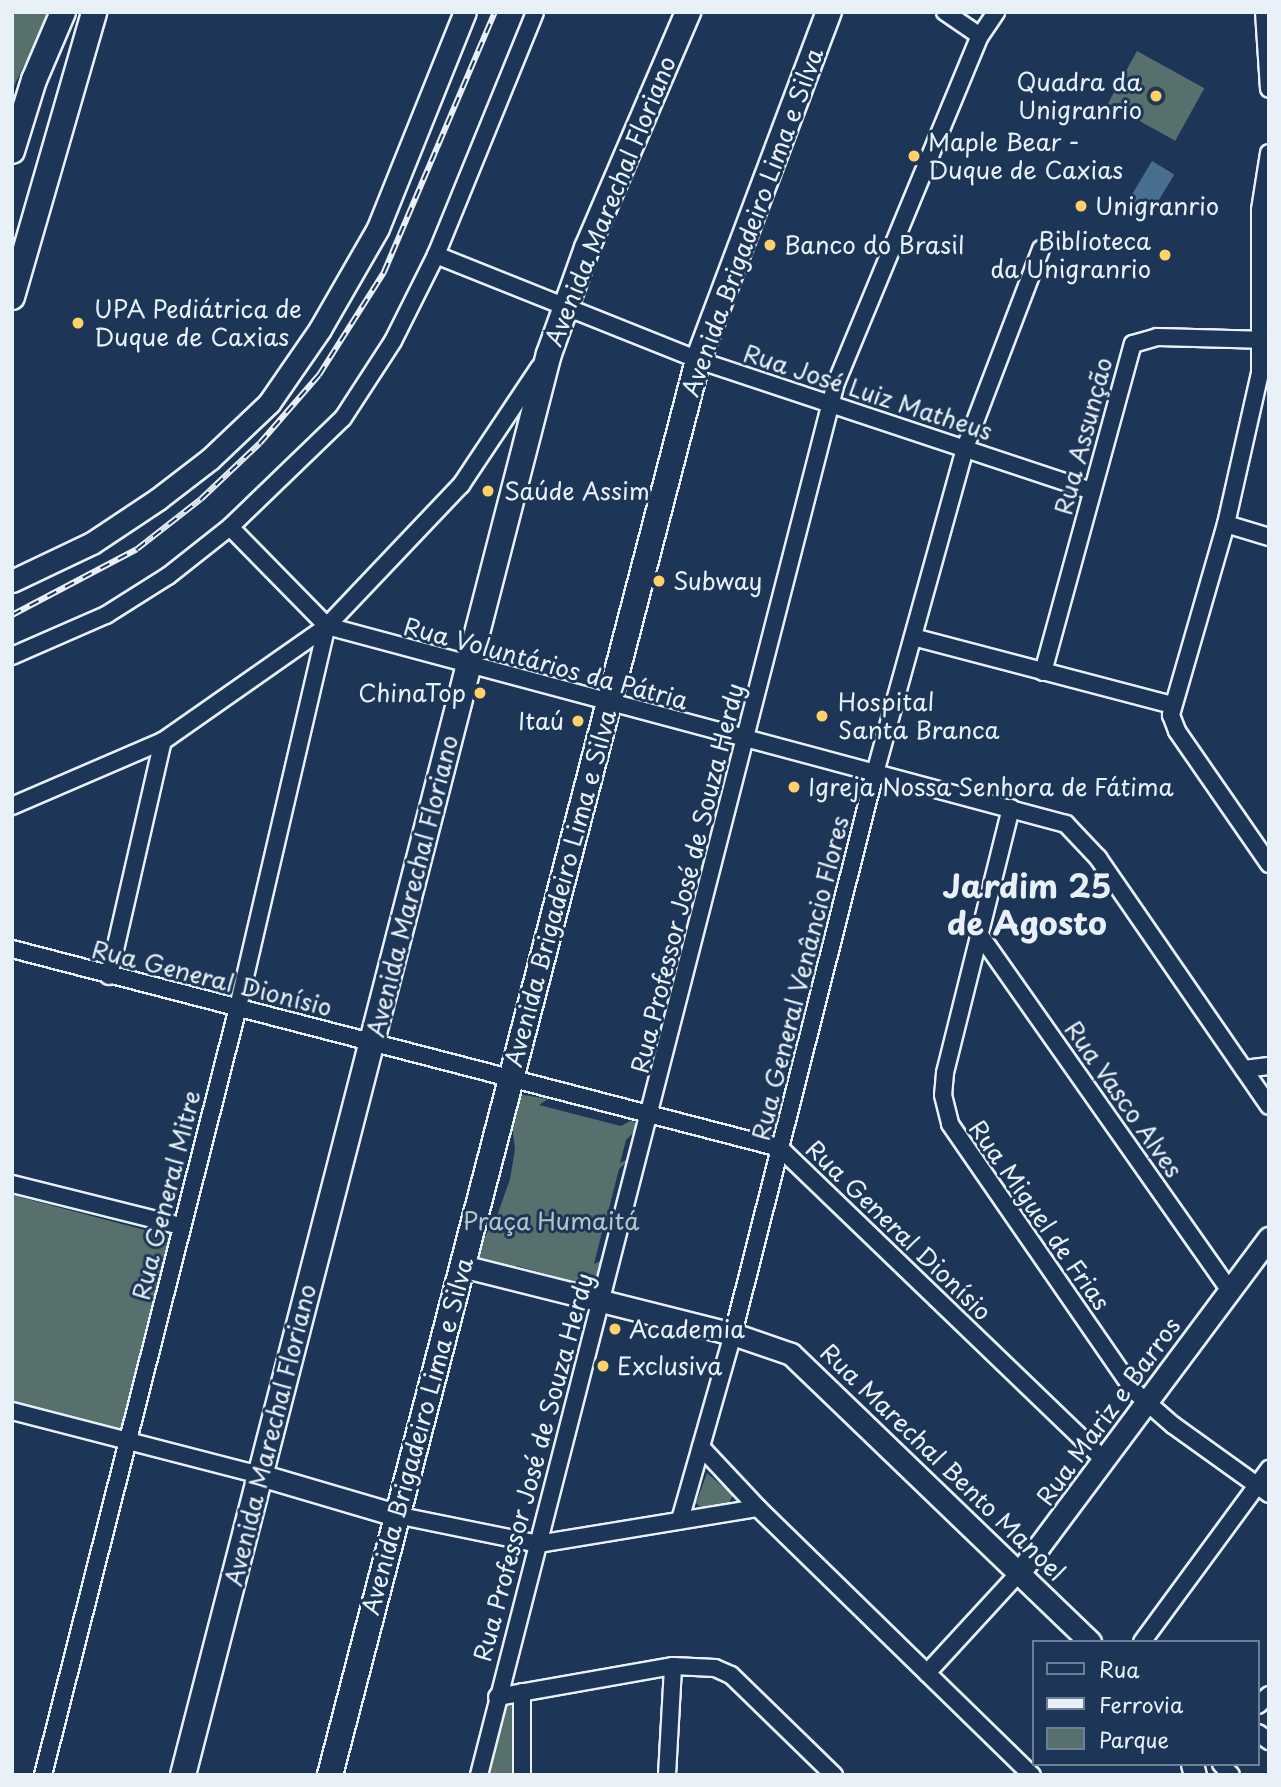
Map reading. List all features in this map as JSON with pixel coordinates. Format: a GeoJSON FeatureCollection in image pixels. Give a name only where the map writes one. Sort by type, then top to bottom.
{"type":"FeatureCollection","features":[{"type":"Feature","properties":{"kind":"main road"},"geometry":{"type":"LineString","coordinates":[[12,151],[34,80],[63,12]]}},
{"type":"Feature","properties":{"kind":"main road"},"geometry":{"type":"LineString","coordinates":[[12,297],[21,254],[94,12]]}},
{"type":"Feature","properties":{"kind":"main road"},"geometry":{"type":"LineString","coordinates":[[12,581],[92,543],[158,499],[210,459],[269,402],[313,339],[378,228],[466,12]]}},
{"type":"Feature","properties":{"kind":"main road","name":"Avenida Marechal Floriano"},"geometry":{"type":"LineString","coordinates":[[183,1775],[549,354],[564,307],[688,12]]}},
{"type":"Feature","properties":{"kind":"main road","name":"Avenida Brigadeiro Lima e Silva"},"geometry":{"type":"LineString","coordinates":[[330,1775],[698,360],[829,12]]}},
{"type":"Feature","properties":{"kind":"main road","name":"Rua Mariz e Barros"},"geometry":{"type":"LineString","coordinates":[[1019,1573],[1269,1238]]}},
{"type":"Feature","properties":{"kind":"main road","name":"Rua Marechal Bento Manoel"},"geometry":{"type":"LineString","coordinates":[[462,1266],[780,1348],[803,1362],[1088,1640]]}},
{"type":"Feature","properties":{"kind":"main road"},"geometry":{"type":"LineString","coordinates":[[260,1475],[396,1515]]}},
{"type":"Feature","properties":{"kind":"street"},"geometry":{"type":"LineString","coordinates":[[12,656],[106,615],[168,576],[230,527],[343,418],[393,341],[436,255],[535,12]]}},
{"type":"Feature","properties":{"kind":"street"},"geometry":{"type":"LineString","coordinates":[[945,12],[980,36]]}},
{"type":"Feature","properties":{"kind":"street","name":"Rua Professor José de Souza Herdy"},"geometry":{"type":"LineString","coordinates":[[479,1775],[829,406],[865,303],[980,36],[996,12]]}},
{"type":"Feature","properties":{"kind":"street"},"geometry":{"type":"LineString","coordinates":[[1265,12],[1269,89]]}},
{"type":"Feature","properties":{"kind":"street"},"geometry":{"type":"LineString","coordinates":[[1269,153],[1264,210],[1264,340],[1258,386],[1226,524],[1173,705],[1171,720],[1269,864]]}},
{"type":"Feature","properties":{"kind":"street","name":"Rua General Venâncio Flores"},"geometry":{"type":"LineString","coordinates":[[680,1521],[733,1334],[875,773],[965,448],[1041,249]]}},
{"type":"Feature","properties":{"kind":"street","name":"Rua José Luiz Matheus"},"geometry":{"type":"LineString","coordinates":[[436,255],[698,360],[829,406],[1092,491]]}},
{"type":"Feature","properties":{"kind":"street","name":"Rua Assunção"},"geometry":{"type":"LineString","coordinates":[[1043,672],[1133,344],[1157,337],[1264,340]]}},
{"type":"Feature","properties":{"kind":"street"},"geometry":{"type":"LineString","coordinates":[[12,806],[163,741],[327,626],[461,485],[549,354]]}},
{"type":"Feature","properties":{"kind":"street"},"geometry":{"type":"LineString","coordinates":[[1226,524],[1269,537]]}},
{"type":"Feature","properties":{"kind":"street"},"geometry":{"type":"LineString","coordinates":[[230,527],[327,626]]}},
{"type":"Feature","properties":{"kind":"street","name":"Rua Voluntários da Pátria"},"geometry":{"type":"LineString","coordinates":[[327,626],[468,666],[1066,824],[1083,838],[1269,1106]]}},
{"type":"Feature","properties":{"kind":"street","name":"Rua General Mitre"},"geometry":{"type":"LineString","coordinates":[[43,1775],[238,1007],[327,626]]}},
{"type":"Feature","properties":{"kind":"street"},"geometry":{"type":"LineString","coordinates":[[913,637],[1173,705]]}},
{"type":"Feature","properties":{"kind":"street"},"geometry":{"type":"LineString","coordinates":[[109,976],[163,741]]}},
{"type":"Feature","properties":{"kind":"street","name":"Rua Miguel de Frias"},"geometry":{"type":"LineString","coordinates":[[1012,808],[944,1073],[944,1109],[962,1142],[1144,1403],[1263,1489]]}},
{"type":"Feature","properties":{"kind":"street","name":"Rua Vasco Alves"},"geometry":{"type":"LineString","coordinates":[[981,935],[1230,1291]]}},
{"type":"Feature","properties":{"kind":"street","name":"Rua General Dionísio"},"geometry":{"type":"LineString","coordinates":[[12,948],[109,976],[650,1112],[780,1148],[1103,1459]]}},
{"type":"Feature","properties":{"kind":"street"},"geometry":{"type":"LineString","coordinates":[[1244,1069],[1269,1066]]}},
{"type":"Feature","properties":{"kind":"street"},"geometry":{"type":"LineString","coordinates":[[12,1184],[181,1226]]}},
{"type":"Feature","properties":{"kind":"street"},"geometry":{"type":"LineString","coordinates":[[12,1411],[260,1475]]}},
{"type":"Feature","properties":{"kind":"street"},"geometry":{"type":"LineString","coordinates":[[701,1447],[758,1508],[1032,1775]]}},
{"type":"Feature","properties":{"kind":"street"},"geometry":{"type":"LineString","coordinates":[[1144,1640],[1263,1489],[1269,1469]]}},
{"type":"Feature","properties":{"kind":"street"},"geometry":{"type":"LineString","coordinates":[[396,1515],[538,1544],[758,1508]]}},
{"type":"Feature","properties":{"kind":"street","name":"Rua Mariz e Barros"},"geometry":{"type":"LineString","coordinates":[[927,1673],[1019,1573]]}},
{"type":"Feature","properties":{"kind":"street"},"geometry":{"type":"LineString","coordinates":[[497,1697],[696,1664],[731,1675],[834,1775]]}},
{"type":"Feature","properties":{"kind":"street"},"geometry":{"type":"LineString","coordinates":[[667,1775],[673,1666]]}},
{"type":"Feature","properties":{"kind":"street"},"geometry":{"type":"LineString","coordinates":[[522,1692],[522,1775]]}},
{"type":"Feature","properties":{"kind":"green space"},"geometry":{"type":"Polygon","coordinates":[[[12,12],[50,12],[12,90],[12,12]]]}},
{"type":"Feature","properties":{"kind":"green space","name":"Quadra da Unigranrio"},"geometry":{"type":"Polygon","coordinates":[[[1137,51],[1204,88],[1175,141],[1108,103],[1137,51]]]}},
{"type":"Feature","properties":{"kind":"green space","name":"Praça Humaitá"},"geometry":{"type":"Polygon","coordinates":[[[518,1094],[548,1099],[539,1105],[621,1126],[632,1120],[639,1127],[626,1140],[620,1163],[632,1157],[619,1169],[607,1216],[620,1208],[604,1224],[594,1264],[606,1258],[595,1294],[568,1289],[575,1282],[517,1266],[507,1273],[477,1264],[478,1249],[498,1213],[510,1179],[515,1149],[511,1117],[518,1094]]]}},
{"type":"Feature","properties":{"kind":"green space"},"geometry":{"type":"Polygon","coordinates":[[[12,1195],[171,1237],[120,1432],[12,1404],[12,1195]]]}},
{"type":"Feature","properties":{"kind":"green space"},"geometry":{"type":"Polygon","coordinates":[[[707,1473],[733,1495],[729,1503],[703,1510],[696,1503],[707,1473]]]}},
{"type":"Feature","properties":{"kind":"green space"},"geometry":{"type":"Polygon","coordinates":[[[514,1702],[517,1775],[486,1775],[502,1708],[514,1702]]]}},
{"type":"Feature","properties":{"kind":"water"},"geometry":{"type":"Polygon","coordinates":[[[1152,161],[1174,174],[1150,216],[1127,202],[1152,161]]]}},
{"type":"Feature","properties":{"kind":"railway"},"geometry":{"type":"LineString","coordinates":[[12,615],[137,549],[201,499],[260,443],[319,375],[384,272],[495,12]]}},
{"type":"Feature","properties":{"kind":"place","name":"Quadra da Unigranrio"},"geometry":{"type":"Point","coordinates":[1156,96]}},
{"type":"Feature","properties":{"kind":"place","name":"Maple Bear - Duque de Caxias"},"geometry":{"type":"Point","coordinates":[914,156]}},
{"type":"Feature","properties":{"kind":"place","name":"Unigranrio"},"geometry":{"type":"Point","coordinates":[1081,206]}},
{"type":"Feature","properties":{"kind":"place","name":"Banco do Brasil"},"geometry":{"type":"Point","coordinates":[770,245]}},
{"type":"Feature","properties":{"kind":"place","name":"Biblioteca da Unigranrio"},"geometry":{"type":"Point","coordinates":[1165,255]}},
{"type":"Feature","properties":{"kind":"place","name":"UPA Pediátrica de Duque de Caxias"},"geometry":{"type":"Point","coordinates":[78,323]}},
{"type":"Feature","properties":{"kind":"place","name":"Saúde Assim"},"geometry":{"type":"Point","coordinates":[488,491]}},
{"type":"Feature","properties":{"kind":"place","name":"Subway"},"geometry":{"type":"Point","coordinates":[659,581]}},
{"type":"Feature","properties":{"kind":"place","name":"ChinaTop"},"geometry":{"type":"Point","coordinates":[480,693]}},
{"type":"Feature","properties":{"kind":"place","name":"Hospital Santa Branca"},"geometry":{"type":"Point","coordinates":[822,716]}},
{"type":"Feature","properties":{"kind":"place","name":"Itaú"},"geometry":{"type":"Point","coordinates":[578,721]}},
{"type":"Feature","properties":{"kind":"place","name":"Igreja Nossa Senhora de Fátima"},"geometry":{"type":"Point","coordinates":[794,787]}},
{"type":"Feature","properties":{"kind":"place","name":"Academia"},"geometry":{"type":"Point","coordinates":[615,1329]}},
{"type":"Feature","properties":{"kind":"place","name":"Exclusiva"},"geometry":{"type":"Point","coordinates":[603,1366]}},
{"type":"Feature","properties":{"kind":"district","name":"Jardim 25 de Agosto"},"geometry":{"type":"Point","coordinates":[1027,904]}}]}
